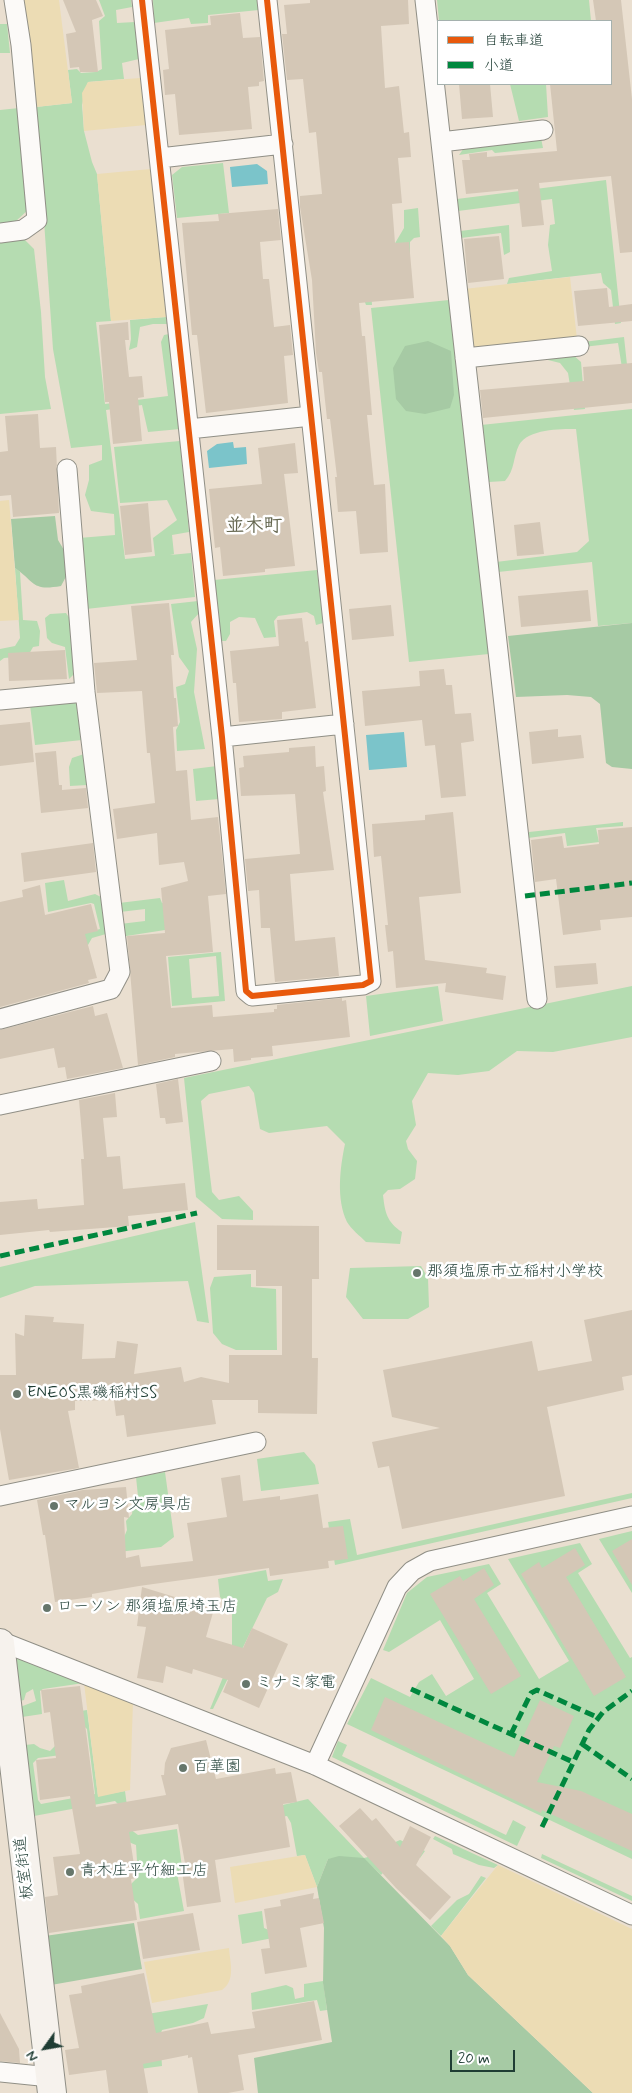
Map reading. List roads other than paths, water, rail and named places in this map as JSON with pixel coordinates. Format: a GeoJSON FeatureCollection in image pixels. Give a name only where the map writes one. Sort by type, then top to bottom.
{"type":"FeatureCollection","features":[{"type":"Feature","properties":{"kind":"main road","name":"板室街道"},"geometry":{"type":"LineString","coordinates":[[0,1642],[3,1703],[51,2085]]}},
{"type":"Feature","properties":{"kind":"street"},"geometry":{"type":"LineString","coordinates":[[0,233],[24,230],[37,220],[21,45],[14,0]]}},
{"type":"Feature","properties":{"kind":"street"},"geometry":{"type":"LineString","coordinates":[[142,0],[222,737],[246,991],[252,996],[363,985],[371,981],[267,0]]}},
{"type":"Feature","properties":{"kind":"street"},"geometry":{"type":"LineString","coordinates":[[425,0],[537,999]]}},
{"type":"Feature","properties":{"kind":"street"},"geometry":{"type":"LineString","coordinates":[[440,142],[543,130]]}},
{"type":"Feature","properties":{"kind":"street"},"geometry":{"type":"LineString","coordinates":[[160,158],[283,144]]}},
{"type":"Feature","properties":{"kind":"street"},"geometry":{"type":"LineString","coordinates":[[465,358],[579,346]]}},
{"type":"Feature","properties":{"kind":"street"},"geometry":{"type":"LineString","coordinates":[[189,429],[311,416]]}},
{"type":"Feature","properties":{"kind":"street"},"geometry":{"type":"LineString","coordinates":[[0,1020],[111,988],[120,972],[85,692],[67,469]]}},
{"type":"Feature","properties":{"kind":"street"},"geometry":{"type":"LineString","coordinates":[[0,700],[85,692]]}},
{"type":"Feature","properties":{"kind":"street"},"geometry":{"type":"LineString","coordinates":[[222,737],[344,724]]}},
{"type":"Feature","properties":{"kind":"street"},"geometry":{"type":"LineString","coordinates":[[0,1105],[145,1073],[210,1061]]}},
{"type":"Feature","properties":{"kind":"street"},"geometry":{"type":"LineString","coordinates":[[0,1496],[256,1442]]}},
{"type":"Feature","properties":{"kind":"street"},"geometry":{"type":"LineString","coordinates":[[315,1765],[397,1587],[412,1571],[430,1561],[632,1516]]}},
{"type":"Feature","properties":{"kind":"street"},"geometry":{"type":"LineString","coordinates":[[0,1642],[315,1765],[632,1915]]}},
{"type":"Feature","properties":{"kind":"street"},"geometry":{"type":"LineString","coordinates":[[0,2072],[51,2085]]}},
{"type":"Feature","properties":{"kind":"water"},"geometry":{"type":"Polygon","coordinates":[[[257,164],[267,171],[268,184],[232,187],[230,167],[257,164]]]}},
{"type":"Feature","properties":{"kind":"water"},"geometry":{"type":"Polygon","coordinates":[[[233,442],[234,448],[246,447],[247,464],[209,468],[207,451],[217,444],[233,442]]]}},
{"type":"Feature","properties":{"kind":"water"},"geometry":{"type":"Polygon","coordinates":[[[404,732],[407,767],[369,770],[366,735],[404,732]]]}},
{"type":"Feature","properties":{"kind":"place","name":"那須塩原市立稲村小学校"},"geometry":{"type":"Point","coordinates":[417,1273]}},
{"type":"Feature","properties":{"kind":"place","name":"ENEOS黒磯稲村SS"},"geometry":{"type":"Point","coordinates":[17,1394]}},
{"type":"Feature","properties":{"kind":"place","name":"マルヨシ文房具店"},"geometry":{"type":"Point","coordinates":[54,1506]}},
{"type":"Feature","properties":{"kind":"place","name":"ローソン 那須塩原埼玉店"},"geometry":{"type":"Point","coordinates":[47,1608]}},
{"type":"Feature","properties":{"kind":"place","name":"ミナミ家電"},"geometry":{"type":"Point","coordinates":[246,1684]}},
{"type":"Feature","properties":{"kind":"place","name":"百華園"},"geometry":{"type":"Point","coordinates":[183,1768]}},
{"type":"Feature","properties":{"kind":"place","name":"青木庄平竹細工店"},"geometry":{"type":"Point","coordinates":[70,1872]}},
{"type":"Feature","properties":{"kind":"district","name":"並木町"},"geometry":{"type":"Point","coordinates":[254,527]}}]}
